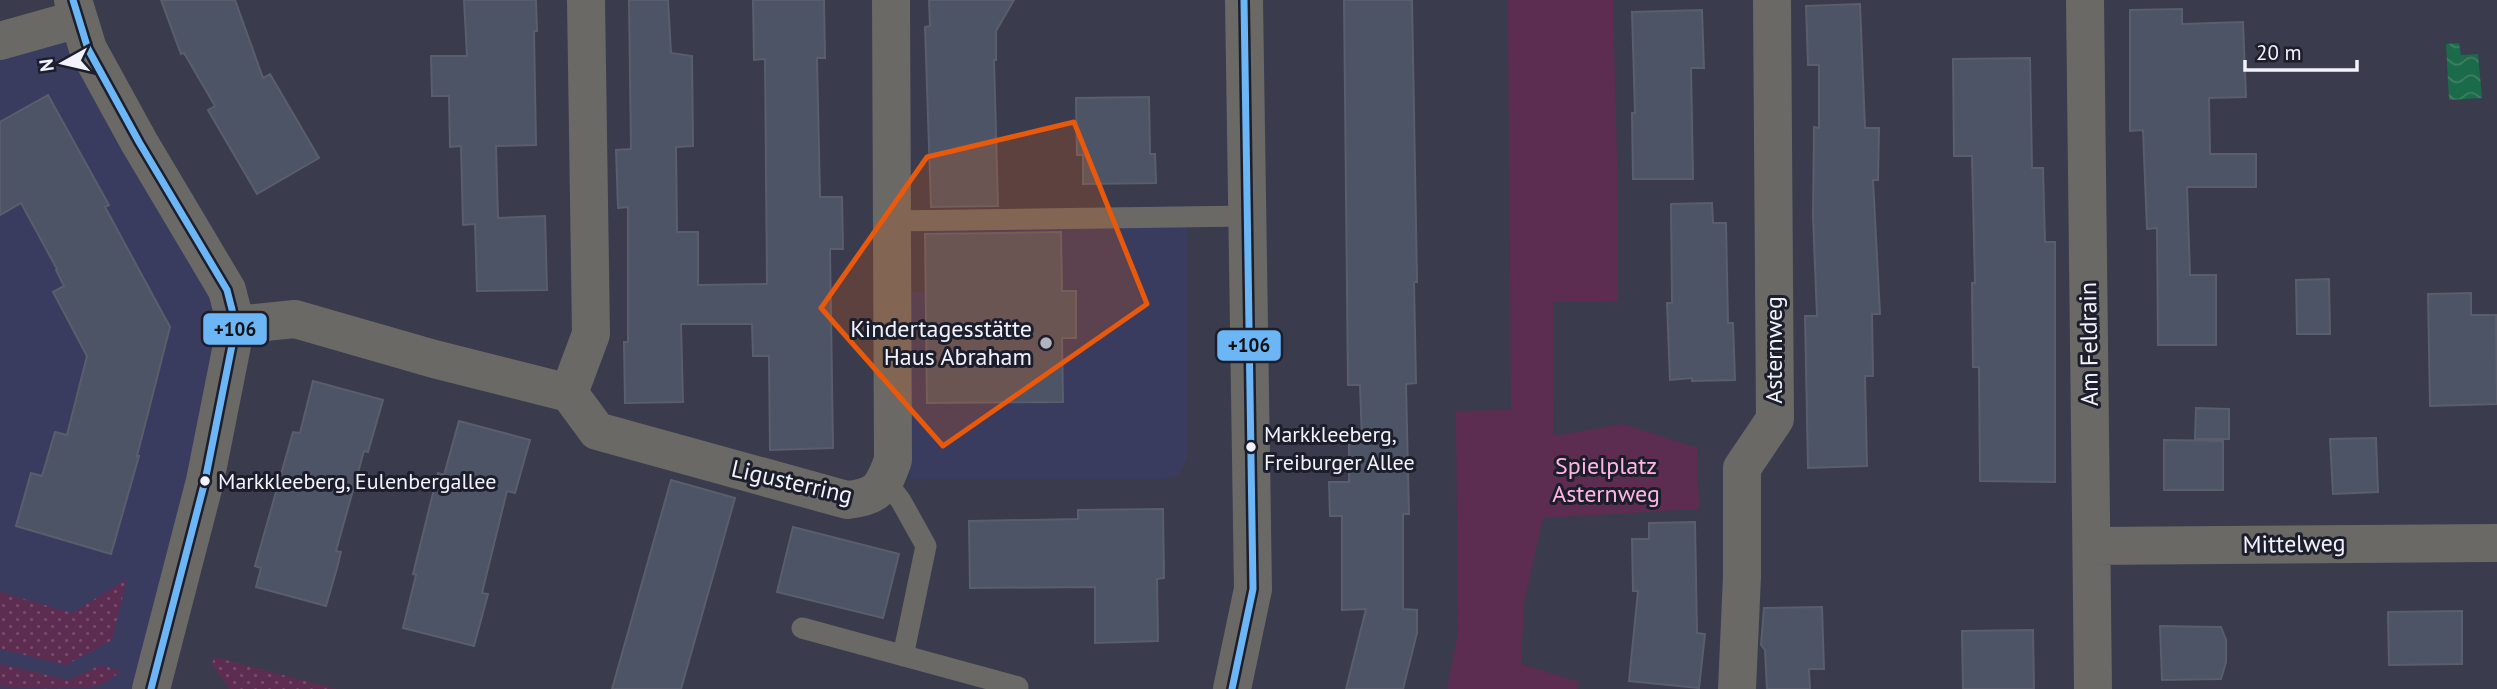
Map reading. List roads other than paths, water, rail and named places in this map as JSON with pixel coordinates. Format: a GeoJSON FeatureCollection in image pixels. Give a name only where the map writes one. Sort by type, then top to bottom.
{"type":"FeatureCollection","features":[{"type":"Feature","properties":{"kind":"street"},"geometry":{"type":"LineString","coordinates":[[236,325],[295,318],[434,359],[569,393],[591,334],[586,0]]}},
{"type":"Feature","properties":{"kind":"street","name":"Ligusterring"},"geometry":{"type":"LineString","coordinates":[[569,393],[597,431],[847,500],[868,498],[886,481],[893,460],[891,0]]}},
{"type":"Feature","properties":{"kind":"street"},"geometry":{"type":"LineString","coordinates":[[1232,689],[1253,590],[1244,0]]}},
{"type":"Feature","properties":{"kind":"street","name":"Asternweg"},"geometry":{"type":"LineString","coordinates":[[1737,689],[1742,576],[1742,468],[1775,419],[1772,0]]}},
{"type":"Feature","properties":{"kind":"street","name":"Am Feldrain"},"geometry":{"type":"LineString","coordinates":[[2085,0],[2093,689]]}},
{"type":"Feature","properties":{"kind":"street"},"geometry":{"type":"LineString","coordinates":[[0,41],[75,9],[88,49],[227,290],[236,325],[205,481],[151,689]]}},
{"type":"Feature","properties":{"kind":"street","name":"Mittelweg"},"geometry":{"type":"LineString","coordinates":[[2092,546],[2497,543]]}},
{"type":"Feature","properties":{"kind":"lane"},"geometry":{"type":"LineString","coordinates":[[892,221],[1247,216]]}},
{"type":"Feature","properties":{"kind":"lane"},"geometry":{"type":"LineString","coordinates":[[886,481],[901,501],[926,546],[903,656]]}},
{"type":"Feature","properties":{"kind":"lane"},"geometry":{"type":"LineString","coordinates":[[802,628],[1018,687]]}},
{"type":"Feature","properties":{"kind":"water"},"geometry":{"type":"Polygon","coordinates":[[[2459,43],[2461,55],[2478,54],[2482,98],[2449,100],[2446,44],[2459,43]]]}},
{"type":"Feature","properties":{"kind":"place","name":"Kindertagesstätte Haus Abraham"},"geometry":{"type":"Point","coordinates":[1046,343]}},
{"type":"Feature","properties":{"kind":"place","name":"Markkleeberg, Freiburger Allee"},"geometry":{"type":"Point","coordinates":[1251,447]}},
{"type":"Feature","properties":{"kind":"place","name":"Markkleeberg, Eulenbergallee"},"geometry":{"type":"Point","coordinates":[205,481]}},
{"type":"Feature","properties":{"kind":"park label","name":"Spielplatz Asternweg"},"geometry":{"type":"Point","coordinates":[1606,480]}}]}
